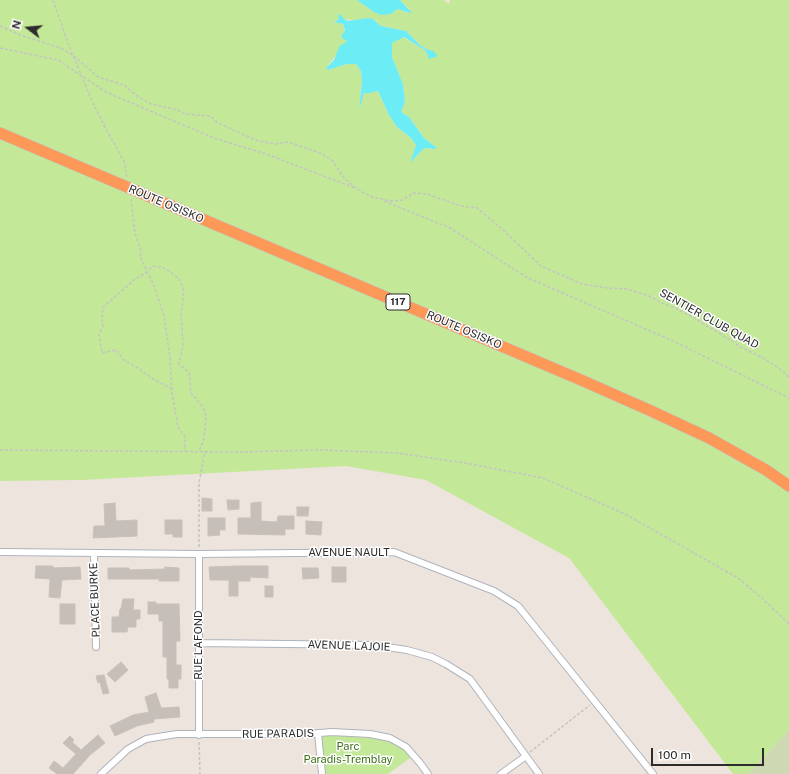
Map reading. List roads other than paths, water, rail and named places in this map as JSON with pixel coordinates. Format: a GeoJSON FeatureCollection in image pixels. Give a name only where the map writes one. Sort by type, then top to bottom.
{"type":"FeatureCollection","features":[{"type":"Feature","properties":{"kind":"highway","name":"ROUTE OSISKO"},"geometry":{"type":"LineString","coordinates":[[0,133],[649,410],[709,438],[766,470],[789,486]]}},
{"type":"Feature","properties":{"kind":"street","name":"AVENUE NAULT"},"geometry":{"type":"LineString","coordinates":[[0,552],[94,554],[394,552],[494,591],[518,606],[653,774]]}},
{"type":"Feature","properties":{"kind":"street","name":"PLACE BURKE"},"geometry":{"type":"LineString","coordinates":[[94,554],[96,647]]}},
{"type":"Feature","properties":{"kind":"street","name":"RUE LAFOND"},"geometry":{"type":"LineString","coordinates":[[199,554],[199,735]]}},
{"type":"Feature","properties":{"kind":"street","name":"AVENUE LAJOIE"},"geometry":{"type":"LineString","coordinates":[[199,643],[374,645],[407,650],[432,657],[470,679],[538,774]]}},
{"type":"Feature","properties":{"kind":"street","name":"RUE PARADIS"},"geometry":{"type":"LineString","coordinates":[[101,774],[128,749],[146,739],[177,734],[199,735],[332,732],[370,734],[390,738],[406,747],[428,774]]}},
{"type":"Feature","properties":{"kind":"street"},"geometry":{"type":"LineString","coordinates":[[318,733],[322,774]]}},
{"type":"Feature","properties":{"kind":"street"},"geometry":{"type":"LineString","coordinates":[[501,774],[526,756]]}},
{"type":"Feature","properties":{"kind":"water"},"geometry":{"type":"Polygon","coordinates":[[[357,0],[400,0],[412,13],[397,9],[391,14],[381,15],[357,0]]]}},
{"type":"Feature","properties":{"kind":"water"},"geometry":{"type":"Polygon","coordinates":[[[340,14],[348,21],[368,18],[373,19],[381,26],[406,31],[420,45],[433,51],[438,56],[429,59],[426,51],[404,37],[392,43],[392,57],[403,84],[405,102],[401,112],[409,117],[424,138],[437,148],[424,148],[410,163],[416,145],[411,138],[397,127],[389,115],[378,91],[364,93],[359,110],[362,81],[361,71],[356,64],[347,64],[328,70],[326,68],[334,60],[339,47],[347,41],[341,37],[345,30],[343,24],[334,22],[339,19],[338,15],[340,14]]]}},
{"type":"Feature","properties":{"kind":"park label","name":"Parc Paradis-Tremblay"},"geometry":{"type":"Point","coordinates":[348,753]}}]}
